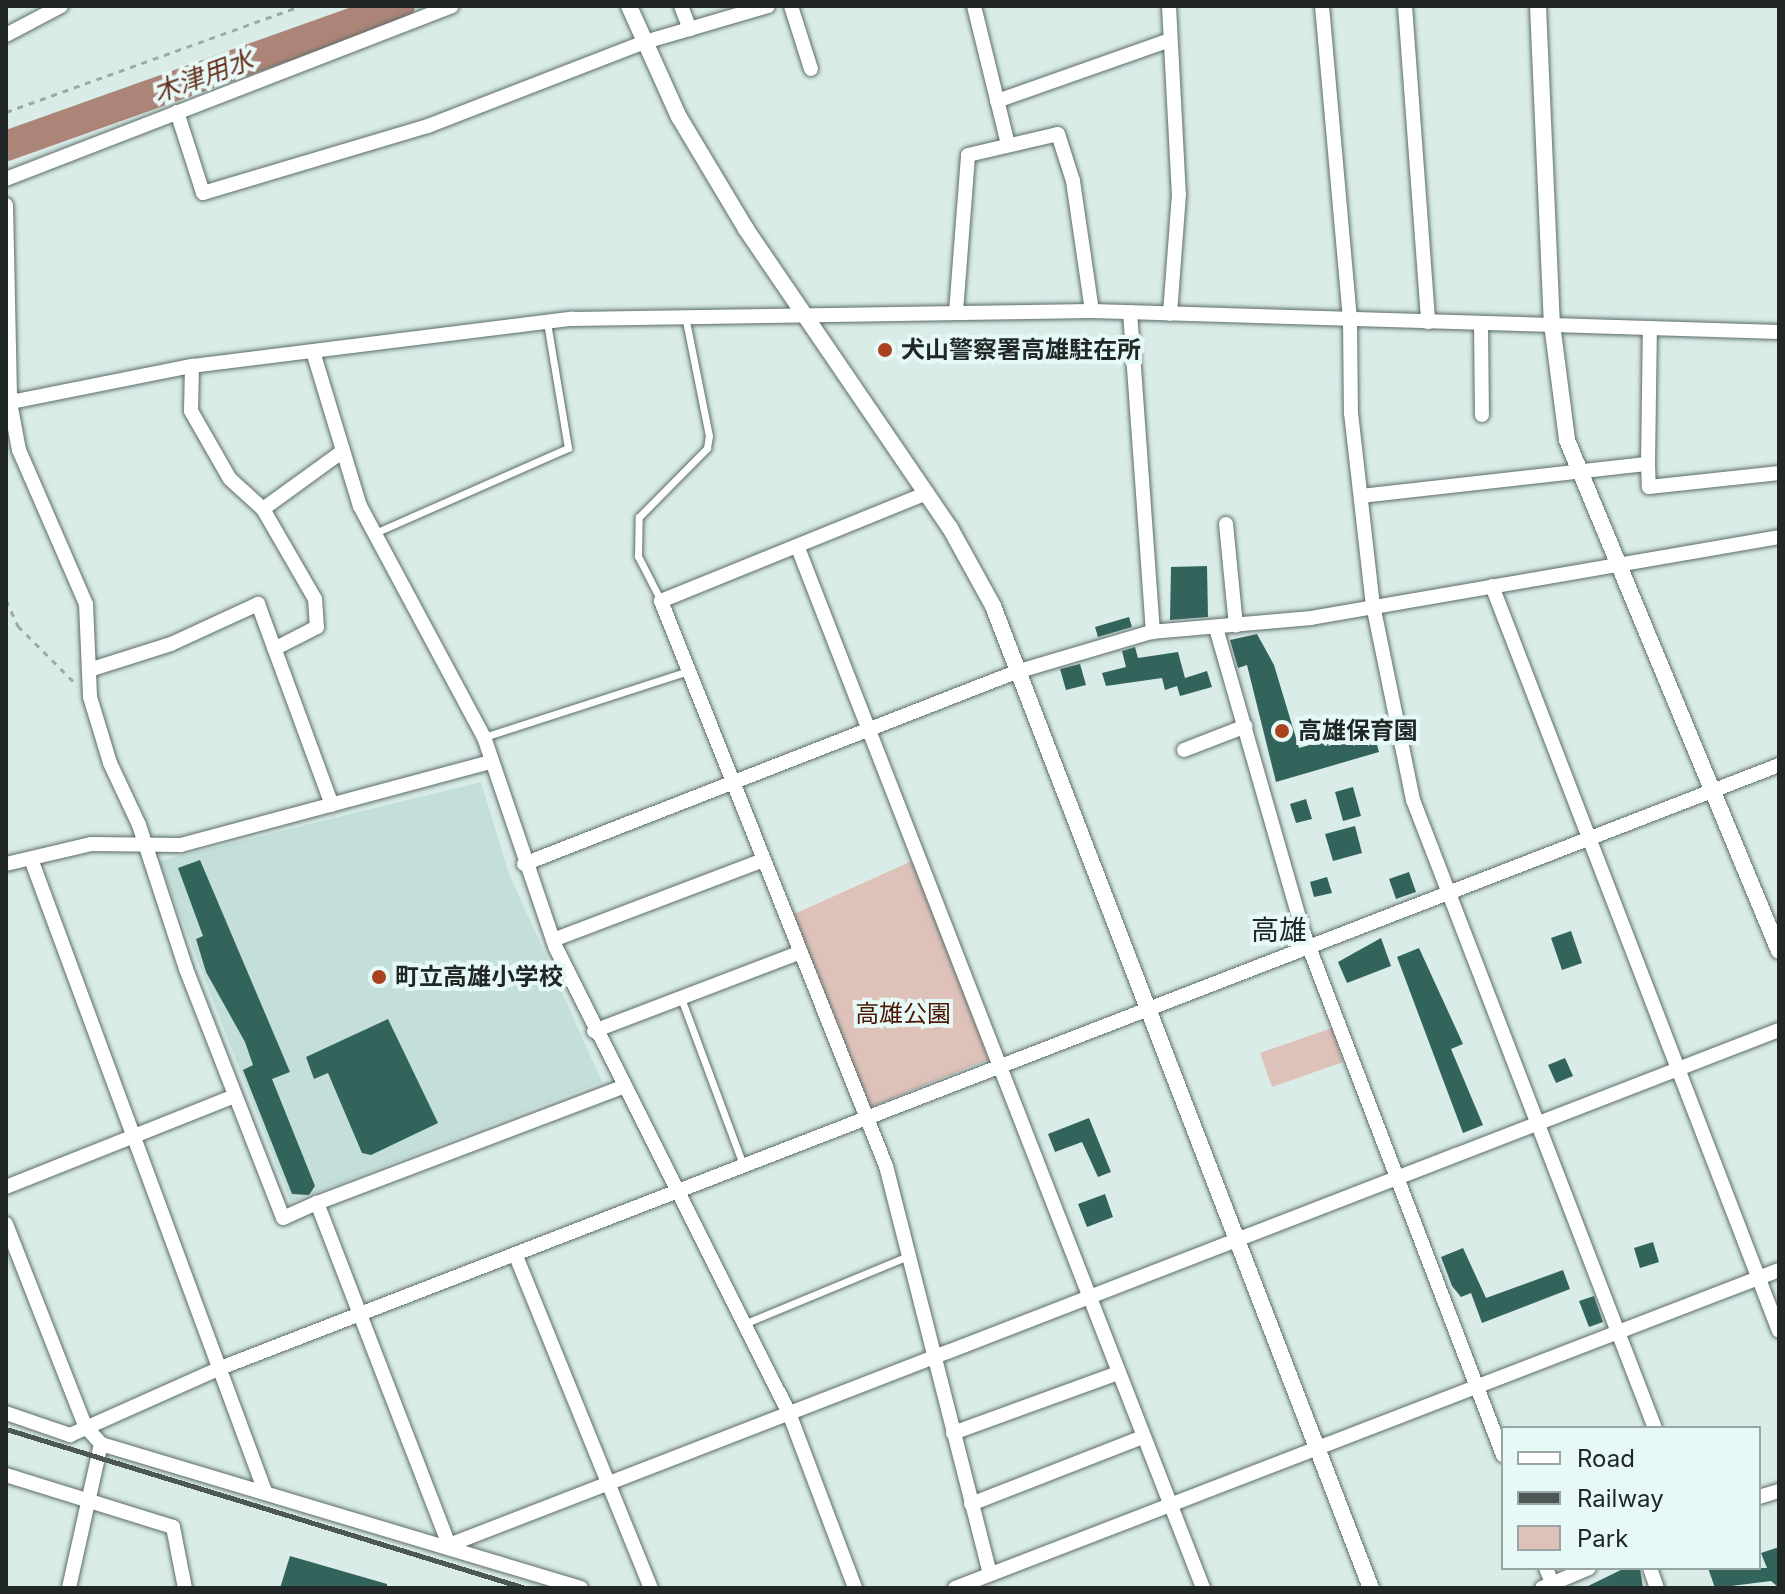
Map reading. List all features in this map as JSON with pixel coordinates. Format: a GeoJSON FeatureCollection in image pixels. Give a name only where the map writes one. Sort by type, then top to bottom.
{"type":"FeatureCollection","features":[{"type":"Feature","properties":{"kind":"street"},"geometry":{"type":"LineString","coordinates":[[6,35],[61,6]]}},
{"type":"Feature","properties":{"kind":"street"},"geometry":{"type":"LineString","coordinates":[[6,179],[452,6]]}},
{"type":"Feature","properties":{"kind":"street"},"geometry":{"type":"LineString","coordinates":[[629,6],[679,117],[800,316],[927,493],[993,606],[1371,1588]]}},
{"type":"Feature","properties":{"kind":"street"},"geometry":{"type":"LineString","coordinates":[[681,6],[690,29]]}},
{"type":"Feature","properties":{"kind":"street"},"geometry":{"type":"LineString","coordinates":[[177,112],[203,193],[428,126],[645,42],[768,6]]}},
{"type":"Feature","properties":{"kind":"street"},"geometry":{"type":"LineString","coordinates":[[791,6],[811,69]]}},
{"type":"Feature","properties":{"kind":"street"},"geometry":{"type":"LineString","coordinates":[[974,6],[1008,144]]}},
{"type":"Feature","properties":{"kind":"street"},"geometry":{"type":"LineString","coordinates":[[1169,6],[1167,41],[1179,194],[1170,314]]}},
{"type":"Feature","properties":{"kind":"street"},"geometry":{"type":"LineString","coordinates":[[1322,6],[1350,321],[1361,496],[1373,605],[1413,800],[1654,1426]]}},
{"type":"Feature","properties":{"kind":"street"},"geometry":{"type":"LineString","coordinates":[[1405,6],[1428,322]]}},
{"type":"Feature","properties":{"kind":"street"},"geometry":{"type":"LineString","coordinates":[[1538,6],[1552,324],[1562,422],[1579,473],[1779,951]]}},
{"type":"Feature","properties":{"kind":"street"},"geometry":{"type":"LineString","coordinates":[[997,101],[1167,41]]}},
{"type":"Feature","properties":{"kind":"street"},"geometry":{"type":"LineString","coordinates":[[956,312],[968,155],[1058,134],[1073,181],[1092,311]]}},
{"type":"Feature","properties":{"kind":"street"},"geometry":{"type":"LineString","coordinates":[[6,205],[8,403],[19,450],[86,604],[90,697],[142,847],[283,1218],[620,1088]]}},
{"type":"Feature","properties":{"kind":"street"},"geometry":{"type":"LineString","coordinates":[[8,403],[192,366],[314,355],[547,322],[685,316],[1092,311],[1779,332]]}},
{"type":"Feature","properties":{"kind":"street"},"geometry":{"type":"LineString","coordinates":[[1130,312],[1153,632]]}},
{"type":"Feature","properties":{"kind":"street"},"geometry":{"type":"LineString","coordinates":[[1481,323],[1482,415]]}},
{"type":"Feature","properties":{"kind":"street"},"geometry":{"type":"LineString","coordinates":[[1650,328],[1649,487],[1779,473]]}},
{"type":"Feature","properties":{"kind":"street"},"geometry":{"type":"LineString","coordinates":[[314,355],[343,451],[375,533],[484,737],[524,864],[553,940],[620,1088],[789,1413],[855,1588]]}},
{"type":"Feature","properties":{"kind":"street"},"geometry":{"type":"LineString","coordinates":[[192,366],[191,411],[230,479],[263,509],[319,613],[306,637],[274,649]]}},
{"type":"Feature","properties":{"kind":"street"},"geometry":{"type":"LineString","coordinates":[[263,509],[343,451]]}},
{"type":"Feature","properties":{"kind":"street"},"geometry":{"type":"LineString","coordinates":[[1361,496],[1648,464]]}},
{"type":"Feature","properties":{"kind":"street"},"geometry":{"type":"LineString","coordinates":[[927,493],[798,548],[661,601],[854,1102],[869,1121],[909,1255],[932,1357],[990,1574]]}},
{"type":"Feature","properties":{"kind":"street"},"geometry":{"type":"LineString","coordinates":[[1226,524],[1236,626]]}},
{"type":"Feature","properties":{"kind":"street"},"geometry":{"type":"LineString","coordinates":[[524,864],[868,727],[1016,672],[1153,632],[1236,626],[1779,537]]}},
{"type":"Feature","properties":{"kind":"street"},"geometry":{"type":"LineString","coordinates":[[798,548],[1203,1588]]}},
{"type":"Feature","properties":{"kind":"street"},"geometry":{"type":"LineString","coordinates":[[1492,586],[1779,1331]]}},
{"type":"Feature","properties":{"kind":"street"},"geometry":{"type":"LineString","coordinates":[[89,670],[171,644],[258,604],[332,805]]}},
{"type":"Feature","properties":{"kind":"street"},"geometry":{"type":"LineString","coordinates":[[1216,628],[1309,948],[1501,1450]]}},
{"type":"Feature","properties":{"kind":"street"},"geometry":{"type":"LineString","coordinates":[[1184,750],[1246,726]]}},
{"type":"Feature","properties":{"kind":"street"},"geometry":{"type":"LineString","coordinates":[[6,864],[91,844],[142,847],[238,833],[491,762]]}},
{"type":"Feature","properties":{"kind":"street"},"geometry":{"type":"LineString","coordinates":[[6,1413],[70,1435],[223,1367],[869,1121],[1779,765]]}},
{"type":"Feature","properties":{"kind":"street"},"geometry":{"type":"LineString","coordinates":[[31,859],[131,1140],[223,1367],[264,1489]]}},
{"type":"Feature","properties":{"kind":"street"},"geometry":{"type":"LineString","coordinates":[[553,940],[761,861]]}},
{"type":"Feature","properties":{"kind":"street"},"geometry":{"type":"LineString","coordinates":[[594,1031],[796,954]]}},
{"type":"Feature","properties":{"kind":"street"},"geometry":{"type":"LineString","coordinates":[[449,1545],[1234,1238],[1779,1030]]}},
{"type":"Feature","properties":{"kind":"street"},"geometry":{"type":"LineString","coordinates":[[6,1187],[131,1140],[235,1096]]}},
{"type":"Feature","properties":{"kind":"street"},"geometry":{"type":"LineString","coordinates":[[317,1203],[449,1545]]}},
{"type":"Feature","properties":{"kind":"street"},"geometry":{"type":"LineString","coordinates":[[6,1224],[85,1426],[101,1444],[264,1489],[581,1588]]}},
{"type":"Feature","properties":{"kind":"street"},"geometry":{"type":"LineString","coordinates":[[516,1256],[651,1588]]}},
{"type":"Feature","properties":{"kind":"street"},"geometry":{"type":"LineString","coordinates":[[955,1588],[1779,1270]]}},
{"type":"Feature","properties":{"kind":"street"},"geometry":{"type":"LineString","coordinates":[[953,1433],[1118,1373]]}},
{"type":"Feature","properties":{"kind":"street"},"geometry":{"type":"LineString","coordinates":[[971,1504],[1143,1437]]}},
{"type":"Feature","properties":{"kind":"street"},"geometry":{"type":"LineString","coordinates":[[69,1588],[101,1444]]}},
{"type":"Feature","properties":{"kind":"street"},"geometry":{"type":"LineString","coordinates":[[6,1475],[173,1527],[185,1588]]}},
{"type":"Feature","properties":{"kind":"street"},"geometry":{"type":"LineString","coordinates":[[1556,1585],[1585,1570]]}},
{"type":"Feature","properties":{"kind":"lane"},"geometry":{"type":"LineString","coordinates":[[661,601],[638,556],[639,517],[707,448],[709,436],[685,316]]}},
{"type":"Feature","properties":{"kind":"lane"},"geometry":{"type":"LineString","coordinates":[[375,533],[568,448],[547,322]]}},
{"type":"Feature","properties":{"kind":"lane"},"geometry":{"type":"LineString","coordinates":[[484,737],[688,671]]}},
{"type":"Feature","properties":{"kind":"lane"},"geometry":{"type":"LineString","coordinates":[[681,998],[744,1167]]}},
{"type":"Feature","properties":{"kind":"lane"},"geometry":{"type":"LineString","coordinates":[[744,1324],[909,1255]]}},
{"type":"Feature","properties":{"kind":"path"},"geometry":{"type":"LineString","coordinates":[[6,112],[301,6]]}},
{"type":"Feature","properties":{"kind":"path"},"geometry":{"type":"LineString","coordinates":[[6,600],[18,626],[90,697]]}},
{"type":"Feature","properties":{"kind":"shaded area","name":"町立高雄小学校"},"geometry":{"type":"Polygon","coordinates":[[[481,782],[508,871],[602,1082],[291,1202],[159,861],[481,782]]]}},
{"type":"Feature","properties":{"kind":"green space","name":"高雄公園"},"geometry":{"type":"Polygon","coordinates":[[[912,861],[992,1058],[868,1108],[792,915],[912,861]]]}},
{"type":"Feature","properties":{"kind":"green space"},"geometry":{"type":"Polygon","coordinates":[[[1332,1028],[1343,1062],[1272,1087],[1260,1053],[1332,1028]]]}},
{"type":"Feature","properties":{"kind":"building"},"geometry":{"type":"Polygon","coordinates":[[[1207,566],[1208,617],[1170,620],[1171,567],[1207,566]]]}},
{"type":"Feature","properties":{"kind":"building"},"geometry":{"type":"Polygon","coordinates":[[[1129,617],[1132,627],[1098,637],[1095,627],[1129,617]]]}},
{"type":"Feature","properties":{"kind":"building"},"geometry":{"type":"Polygon","coordinates":[[[1257,634],[1274,665],[1299,748],[1372,727],[1379,752],[1276,782],[1247,665],[1238,668],[1230,640],[1257,634]]]}},
{"type":"Feature","properties":{"kind":"building"},"geometry":{"type":"Polygon","coordinates":[[[1135,647],[1138,658],[1178,652],[1185,678],[1207,671],[1212,687],[1180,696],[1177,686],[1165,690],[1162,678],[1106,686],[1102,673],[1126,667],[1122,651],[1135,647]]]}},
{"type":"Feature","properties":{"kind":"building"},"geometry":{"type":"Polygon","coordinates":[[[1080,664],[1086,685],[1066,690],[1060,669],[1080,664]]]}},
{"type":"Feature","properties":{"kind":"building"},"geometry":{"type":"Polygon","coordinates":[[[1353,787],[1361,816],[1343,821],[1335,792],[1353,787]]]}},
{"type":"Feature","properties":{"kind":"building"},"geometry":{"type":"Polygon","coordinates":[[[1306,799],[1312,819],[1296,823],[1290,804],[1306,799]]]}},
{"type":"Feature","properties":{"kind":"building"},"geometry":{"type":"Polygon","coordinates":[[[1355,826],[1362,853],[1333,861],[1325,834],[1355,826]]]}},
{"type":"Feature","properties":{"kind":"building"},"geometry":{"type":"Polygon","coordinates":[[[200,860],[290,1072],[272,1079],[315,1186],[309,1195],[292,1194],[243,1070],[253,1065],[245,1042],[206,972],[196,939],[203,936],[178,868],[200,860]]]}},
{"type":"Feature","properties":{"kind":"building"},"geometry":{"type":"Polygon","coordinates":[[[1409,872],[1416,892],[1396,899],[1389,879],[1409,872]]]}},
{"type":"Feature","properties":{"kind":"building"},"geometry":{"type":"Polygon","coordinates":[[[1327,877],[1332,893],[1314,897],[1310,882],[1327,877]]]}},
{"type":"Feature","properties":{"kind":"building"},"geometry":{"type":"Polygon","coordinates":[[[1571,931],[1582,963],[1562,970],[1551,938],[1571,931]]]}},
{"type":"Feature","properties":{"kind":"building"},"geometry":{"type":"Polygon","coordinates":[[[1381,938],[1391,966],[1347,983],[1338,962],[1381,938]]]}},
{"type":"Feature","properties":{"kind":"building"},"geometry":{"type":"Polygon","coordinates":[[[1419,948],[1463,1044],[1451,1049],[1483,1125],[1463,1133],[1397,957],[1419,948]]]}},
{"type":"Feature","properties":{"kind":"building"},"geometry":{"type":"Polygon","coordinates":[[[388,1019],[438,1123],[371,1155],[362,1153],[328,1073],[314,1079],[306,1057],[388,1019]]]}},
{"type":"Feature","properties":{"kind":"building"},"geometry":{"type":"Polygon","coordinates":[[[1565,1058],[1573,1076],[1556,1083],[1548,1065],[1565,1058]]]}},
{"type":"Feature","properties":{"kind":"building"},"geometry":{"type":"Polygon","coordinates":[[[1089,1118],[1111,1172],[1098,1177],[1082,1142],[1055,1152],[1048,1134],[1089,1118]]]}},
{"type":"Feature","properties":{"kind":"building"},"geometry":{"type":"Polygon","coordinates":[[[1105,1194],[1113,1217],[1087,1227],[1078,1204],[1105,1194]]]}},
{"type":"Feature","properties":{"kind":"building"},"geometry":{"type":"Polygon","coordinates":[[[1653,1242],[1659,1262],[1640,1268],[1634,1248],[1653,1242]]]}},
{"type":"Feature","properties":{"kind":"building"},"geometry":{"type":"Polygon","coordinates":[[[1463,1248],[1486,1298],[1563,1270],[1570,1289],[1482,1323],[1471,1293],[1461,1297],[1452,1286],[1441,1257],[1463,1248]]]}},
{"type":"Feature","properties":{"kind":"building"},"geometry":{"type":"Polygon","coordinates":[[[1594,1296],[1603,1322],[1589,1327],[1579,1301],[1594,1296]]]}},
{"type":"Feature","properties":{"kind":"building"},"geometry":{"type":"Polygon","coordinates":[[[1779,1547],[1779,1588],[1771,1581],[1715,1588],[1709,1570],[1761,1570],[1767,1568],[1761,1553],[1779,1547]]]}},
{"type":"Feature","properties":{"kind":"building"},"geometry":{"type":"Polygon","coordinates":[[[290,1556],[387,1584],[387,1588],[280,1588],[290,1556]]]}},
{"type":"Feature","properties":{"kind":"building"},"geometry":{"type":"Polygon","coordinates":[[[1621,1570],[1640,1570],[1643,1588],[1584,1588],[1621,1570]]]}},
{"type":"Feature","properties":{"kind":"waterway","name":"木津用水"},"geometry":{"type":"LineString","coordinates":[[6,146],[400,6]]}},
{"type":"Feature","properties":{"kind":"railway"},"geometry":{"type":"LineString","coordinates":[[6,1429],[525,1588]]}},
{"type":"Feature","properties":{"kind":"place","name":"犬山警察署高雄駐在所"},"geometry":{"type":"Point","coordinates":[885,350]}},
{"type":"Feature","properties":{"kind":"place","name":"高雄保育園"},"geometry":{"type":"Point","coordinates":[1282,731]}},
{"type":"Feature","properties":{"kind":"place","name":"町立高雄小学校"},"geometry":{"type":"Point","coordinates":[379,977]}},
{"type":"Feature","properties":{"kind":"district","name":"高雄"},"geometry":{"type":"Point","coordinates":[1279,930]}}]}
